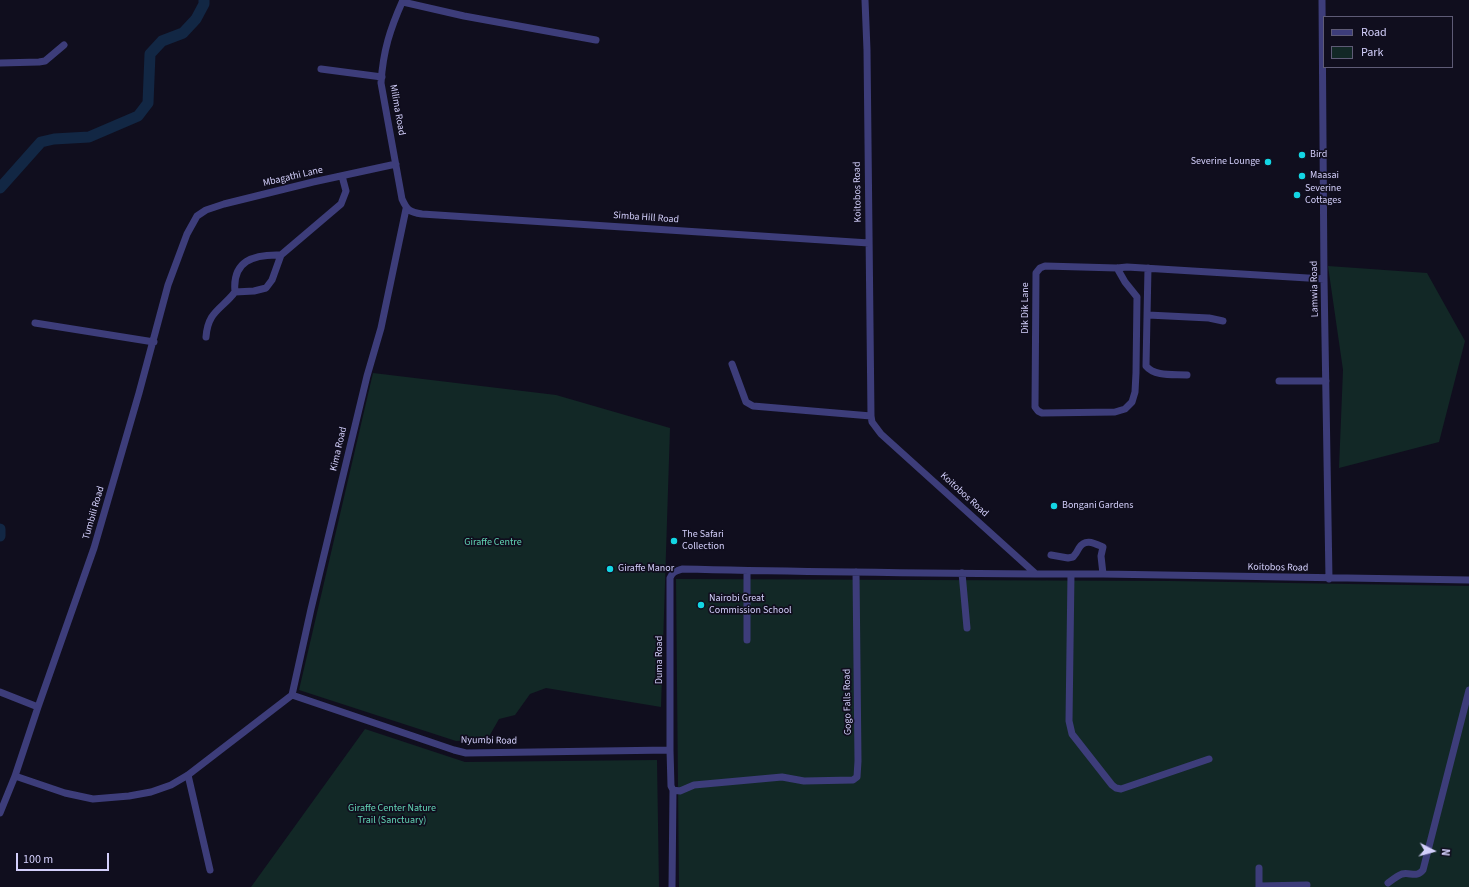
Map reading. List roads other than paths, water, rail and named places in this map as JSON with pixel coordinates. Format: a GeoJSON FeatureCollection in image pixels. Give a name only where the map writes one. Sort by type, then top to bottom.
{"type":"FeatureCollection","features":[{"type":"Feature","properties":{"kind":"street","name":"Koitobos Road"},"geometry":{"type":"LineString","coordinates":[[865,0],[867,50],[871,416],[872,422],[881,434],[1036,574],[1469,580]]}},
{"type":"Feature","properties":{"kind":"street","name":"Lamwia Road"},"geometry":{"type":"LineString","coordinates":[[1322,0],[1324,279],[1329,579]]}},
{"type":"Feature","properties":{"kind":"street"},"geometry":{"type":"LineString","coordinates":[[403,1],[464,16],[596,40]]}},
{"type":"Feature","properties":{"kind":"street","name":"Milima Road"},"geometry":{"type":"LineString","coordinates":[[403,1],[388,37],[384,51],[381,83],[402,199],[406,209]]}},
{"type":"Feature","properties":{"kind":"street"},"geometry":{"type":"LineString","coordinates":[[0,63],[45,61],[64,46]]}},
{"type":"Feature","properties":{"kind":"street"},"geometry":{"type":"LineString","coordinates":[[321,69],[382,77]]}},
{"type":"Feature","properties":{"kind":"street","name":"Mbagathi Lane"},"geometry":{"type":"LineString","coordinates":[[197,216],[206,210],[224,204],[396,164]]}},
{"type":"Feature","properties":{"kind":"street"},"geometry":{"type":"LineString","coordinates":[[235,292],[254,291],[266,288],[272,280],[281,255],[341,204],[346,191],[342,176]]}},
{"type":"Feature","properties":{"kind":"street","name":"Simba Hill Road"},"geometry":{"type":"LineString","coordinates":[[406,209],[422,214],[869,243]]}},
{"type":"Feature","properties":{"kind":"street","name":"Kima Road"},"geometry":{"type":"LineString","coordinates":[[292,695],[365,384],[381,328],[406,209]]}},
{"type":"Feature","properties":{"kind":"street","name":"Tumbili Road"},"geometry":{"type":"LineString","coordinates":[[0,813],[15,776],[94,548],[154,342],[168,285],[187,234],[197,216]]}},
{"type":"Feature","properties":{"kind":"street"},"geometry":{"type":"LineString","coordinates":[[206,337],[207,326],[211,317],[235,292],[235,276],[240,267],[247,260],[281,255]]}},
{"type":"Feature","properties":{"kind":"street","name":"Dik Dik Lane"},"geometry":{"type":"LineString","coordinates":[[1117,268],[1136,297],[1136,373],[1135,392],[1132,402],[1125,409],[1115,412],[1042,413],[1038,411],[1035,407],[1036,273],[1040,268],[1045,266],[1117,268],[1122,266],[1324,279]]}},
{"type":"Feature","properties":{"kind":"street"},"geometry":{"type":"LineString","coordinates":[[1148,268],[1146,366],[1149,370],[1155,373],[1187,375]]}},
{"type":"Feature","properties":{"kind":"street"},"geometry":{"type":"LineString","coordinates":[[1148,315],[1209,318],[1223,321]]}},
{"type":"Feature","properties":{"kind":"street"},"geometry":{"type":"LineString","coordinates":[[35,323],[154,342]]}},
{"type":"Feature","properties":{"kind":"street"},"geometry":{"type":"LineString","coordinates":[[732,364],[746,402],[753,406],[871,416]]}},
{"type":"Feature","properties":{"kind":"street"},"geometry":{"type":"LineString","coordinates":[[1279,381],[1326,381]]}},
{"type":"Feature","properties":{"kind":"street"},"geometry":{"type":"LineString","coordinates":[[1051,555],[1068,558],[1073,557],[1082,543],[1091,542],[1103,547],[1101,556],[1103,574]]}},
{"type":"Feature","properties":{"kind":"street","name":"Duma Road"},"geometry":{"type":"LineString","coordinates":[[672,887],[673,790],[671,786],[670,750],[670,578],[671,574],[682,569],[747,571]]}},
{"type":"Feature","properties":{"kind":"street"},"geometry":{"type":"LineString","coordinates":[[748,640],[747,571],[1036,574]]}},
{"type":"Feature","properties":{"kind":"street","name":"Gogo Falls Road"},"geometry":{"type":"LineString","coordinates":[[673,790],[680,791],[694,785],[782,777],[804,781],[853,780],[857,777],[856,572]]}},
{"type":"Feature","properties":{"kind":"street"},"geometry":{"type":"LineString","coordinates":[[962,573],[967,628]]}},
{"type":"Feature","properties":{"kind":"street"},"geometry":{"type":"LineString","coordinates":[[1071,574],[1069,721],[1072,734],[1112,785],[1121,789],[1209,759]]}},
{"type":"Feature","properties":{"kind":"street"},"geometry":{"type":"LineString","coordinates":[[1388,883],[1402,874],[1408,873],[1417,875],[1423,870],[1469,690]]}},
{"type":"Feature","properties":{"kind":"street"},"geometry":{"type":"LineString","coordinates":[[0,692],[38,707]]}},
{"type":"Feature","properties":{"kind":"street"},"geometry":{"type":"LineString","coordinates":[[15,776],[65,793],[93,799],[129,796],[151,792],[171,785],[188,775],[292,695]]}},
{"type":"Feature","properties":{"kind":"street","name":"Nyumbi Road"},"geometry":{"type":"LineString","coordinates":[[292,695],[466,753],[670,750]]}},
{"type":"Feature","properties":{"kind":"street"},"geometry":{"type":"LineString","coordinates":[[188,775],[210,870]]}},
{"type":"Feature","properties":{"kind":"street"},"geometry":{"type":"LineString","coordinates":[[1259,868],[1259,886],[1307,885]]}},
{"type":"Feature","properties":{"kind":"waterway"},"geometry":{"type":"LineString","coordinates":[[0,188],[41,142],[54,139],[89,137],[138,116],[148,103],[150,54],[162,41],[183,33],[196,19],[204,4],[204,0]]}},
{"type":"Feature","properties":{"kind":"waterway"},"geometry":{"type":"LineString","coordinates":[[0,529],[0,536]]}},
{"type":"Feature","properties":{"kind":"place","name":"Bird"},"geometry":{"type":"Point","coordinates":[1302,155]}},
{"type":"Feature","properties":{"kind":"place","name":"Severine Lounge"},"geometry":{"type":"Point","coordinates":[1268,162]}},
{"type":"Feature","properties":{"kind":"place","name":"Maasai"},"geometry":{"type":"Point","coordinates":[1302,176]}},
{"type":"Feature","properties":{"kind":"place","name":"Severine Cottages"},"geometry":{"type":"Point","coordinates":[1297,195]}},
{"type":"Feature","properties":{"kind":"place","name":"Bongani Gardens"},"geometry":{"type":"Point","coordinates":[1054,506]}},
{"type":"Feature","properties":{"kind":"place","name":"The Safari Collection"},"geometry":{"type":"Point","coordinates":[674,541]}},
{"type":"Feature","properties":{"kind":"place","name":"Giraffe Manor"},"geometry":{"type":"Point","coordinates":[610,569]}},
{"type":"Feature","properties":{"kind":"place","name":"Nairobi Great Commission School"},"geometry":{"type":"Point","coordinates":[701,605]}},
{"type":"Feature","properties":{"kind":"park label","name":"Giraffe Centre"},"geometry":{"type":"Point","coordinates":[493,543]}},
{"type":"Feature","properties":{"kind":"park label","name":"Giraffe Center Nature Trail (Sanctuary)"},"geometry":{"type":"Point","coordinates":[392,814]}}]}
